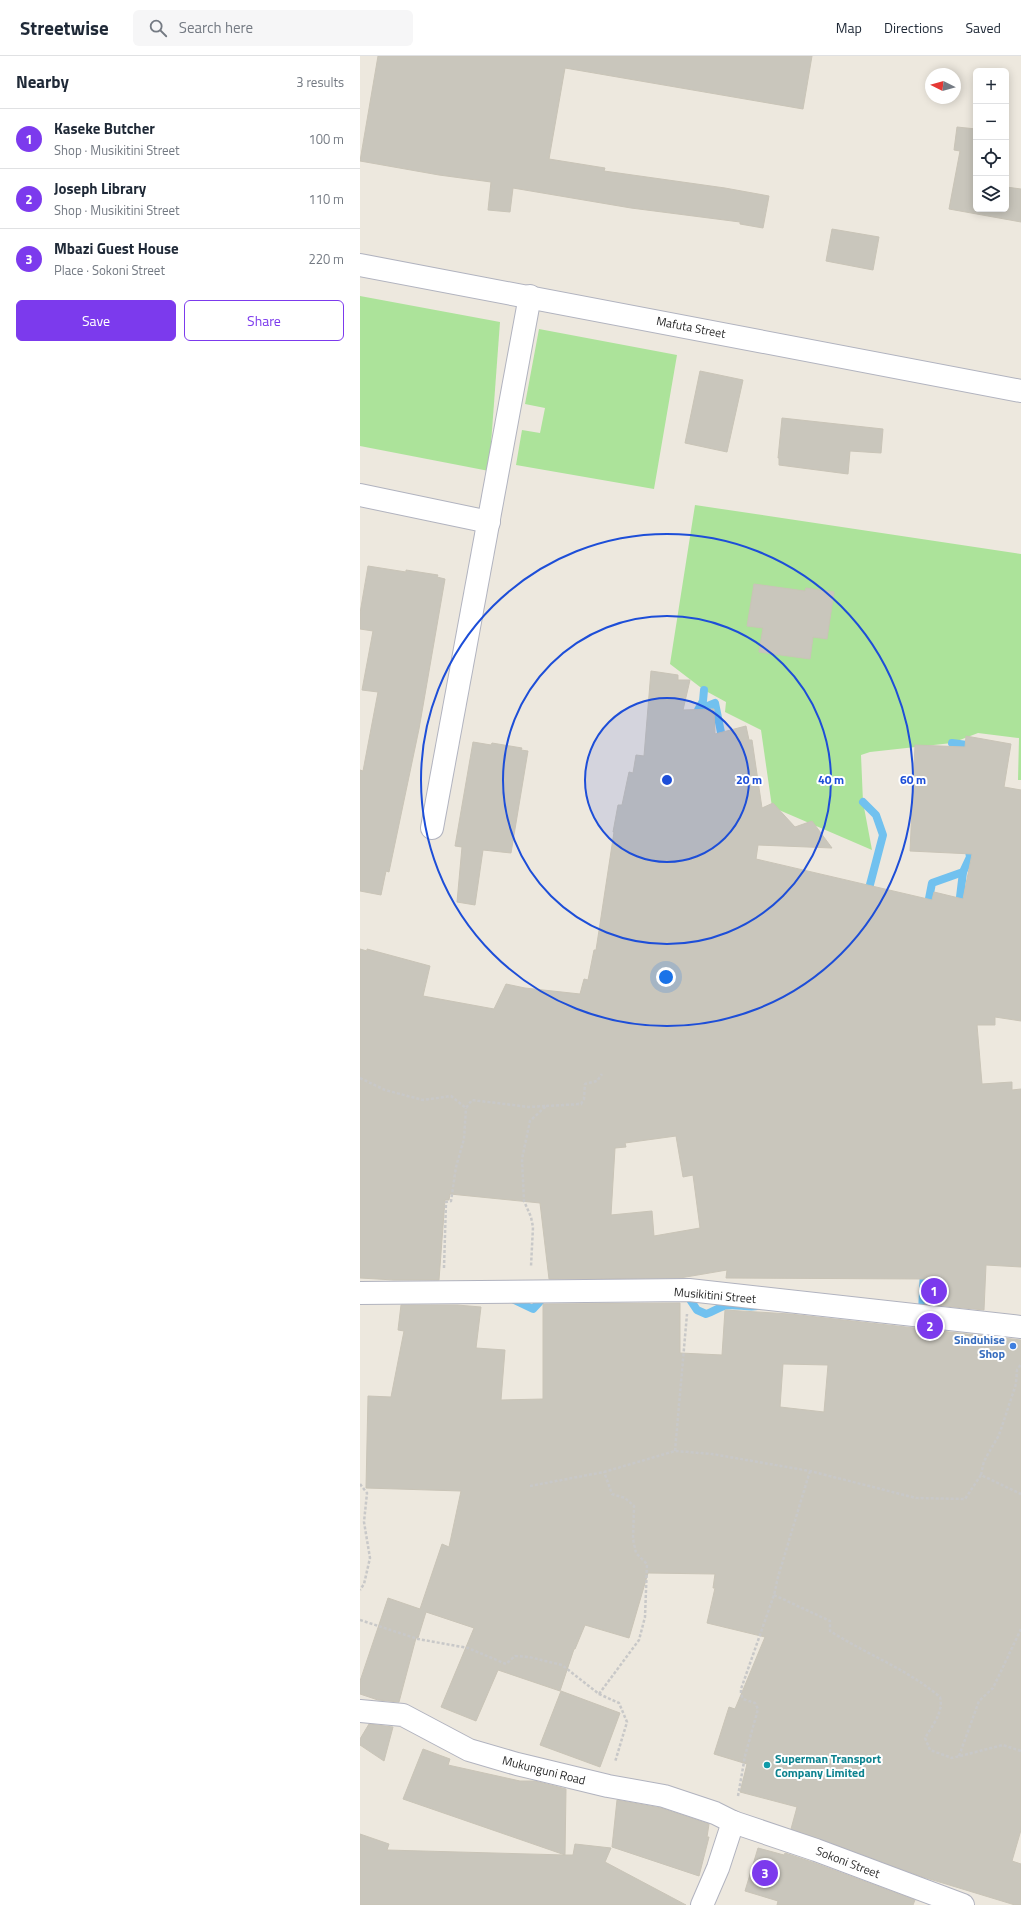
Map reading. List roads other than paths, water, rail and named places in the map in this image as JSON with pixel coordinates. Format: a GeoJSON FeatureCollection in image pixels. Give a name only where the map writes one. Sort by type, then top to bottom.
{"type":"FeatureCollection","features":[{"type":"Feature","properties":{"kind":"street","name":"Mafuta Street"},"geometry":{"type":"LineString","coordinates":[[360,264],[1021,391]]}},
{"type":"Feature","properties":{"kind":"street"},"geometry":{"type":"LineString","coordinates":[[432,828],[530,296]]}},
{"type":"Feature","properties":{"kind":"street"},"geometry":{"type":"LineString","coordinates":[[360,495],[489,522]]}},
{"type":"Feature","properties":{"kind":"street","name":"Musikitini Street"},"geometry":{"type":"LineString","coordinates":[[360,1293],[530,1290],[689,1290],[1021,1327]]}},
{"type":"Feature","properties":{"kind":"street","name":"Mukunguni Road"},"geometry":{"type":"LineString","coordinates":[[360,1711],[403,1715],[469,1750],[517,1764],[608,1786],[664,1796],[715,1813],[733,1822]]}},
{"type":"Feature","properties":{"kind":"street"},"geometry":{"type":"LineString","coordinates":[[702,1905],[718,1868],[733,1822]]}},
{"type":"Feature","properties":{"kind":"street","name":"Sokoni Street"},"geometry":{"type":"LineString","coordinates":[[733,1822],[816,1850],[963,1905]]}},
{"type":"Feature","properties":{"kind":"waterway"},"geometry":{"type":"LineString","coordinates":[[704,690],[703,701],[698,710],[715,703],[723,742]]}},
{"type":"Feature","properties":{"kind":"waterway"},"geometry":{"type":"LineString","coordinates":[[952,743],[967,745],[967,753]]}},
{"type":"Feature","properties":{"kind":"waterway"},"geometry":{"type":"LineString","coordinates":[[863,802],[876,815],[883,835],[867,896]]}},
{"type":"Feature","properties":{"kind":"waterway"},"geometry":{"type":"LineString","coordinates":[[927,909],[932,883],[963,872],[970,857],[968,845]]}},
{"type":"Feature","properties":{"kind":"waterway"},"geometry":{"type":"LineString","coordinates":[[963,872],[960,897],[971,906]]}},
{"type":"Feature","properties":{"kind":"waterway"},"geometry":{"type":"LineString","coordinates":[[922,1313],[924,1269]]}},
{"type":"Feature","properties":{"kind":"waterway"},"geometry":{"type":"LineString","coordinates":[[510,1298],[533,1309],[546,1295]]}},
{"type":"Feature","properties":{"kind":"waterway"},"geometry":{"type":"LineString","coordinates":[[684,1296],[689,1298],[697,1310],[706,1314],[728,1305],[757,1306]]}},
{"type":"Feature","properties":{"kind":"place","name":"Kaseke Butcher"},"geometry":{"type":"Point","coordinates":[934,1291]}},
{"type":"Feature","properties":{"kind":"place","name":"Joseph Library"},"geometry":{"type":"Point","coordinates":[930,1326]}},
{"type":"Feature","properties":{"kind":"place","name":"Sinduhise Shop"},"geometry":{"type":"Point","coordinates":[1013,1346]}},
{"type":"Feature","properties":{"kind":"place","name":"Superman Transport Company Limited"},"geometry":{"type":"Point","coordinates":[767,1765]}},
{"type":"Feature","properties":{"kind":"place","name":"Mbazi Guest House"},"geometry":{"type":"Point","coordinates":[765,1873]}}]}
